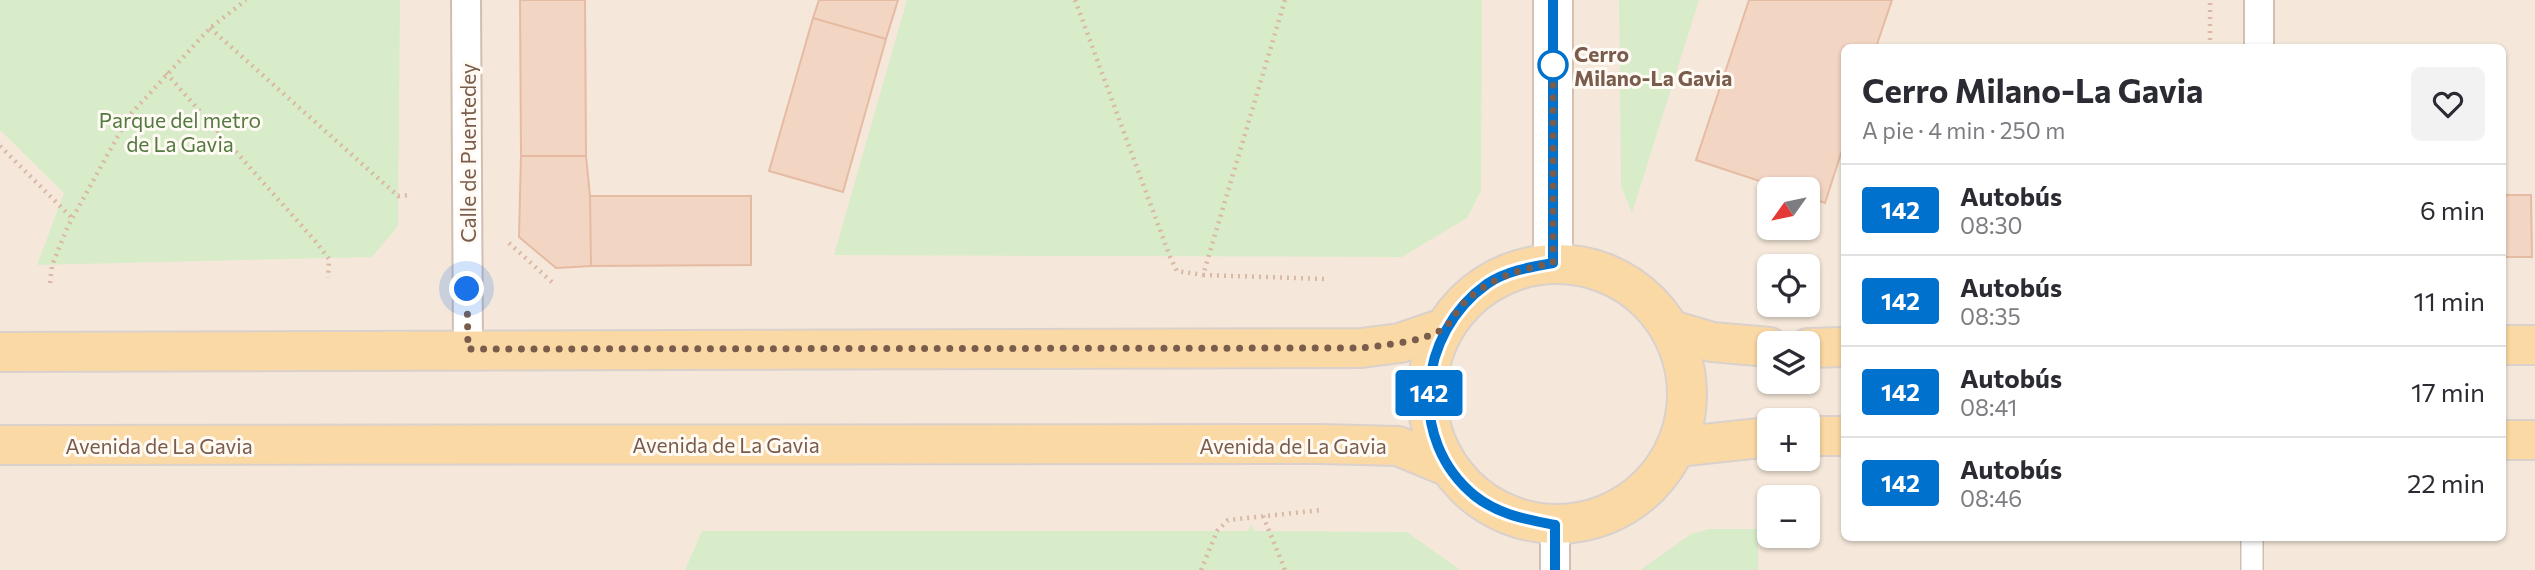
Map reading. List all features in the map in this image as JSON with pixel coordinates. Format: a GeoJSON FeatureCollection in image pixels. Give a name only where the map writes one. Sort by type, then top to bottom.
{"type":"FeatureCollection","features":[{"type":"Feature","properties":{"kind":"main road"},"geometry":{"type":"LineString","coordinates":[[1553,0],[1553,263]]}},
{"type":"Feature","properties":{"kind":"main road"},"geometry":{"type":"LineString","coordinates":[[1553,263],[1598,270],[1640,293],[1671,330],[1685,368],[1688,408],[1677,447],[1647,491],[1600,518],[1555,525],[1509,516],[1475,496],[1449,467],[1430,422],[1429,374],[1444,328],[1464,302],[1489,282],[1519,269],[1553,263]]}},
{"type":"Feature","properties":{"kind":"main road"},"geometry":{"type":"LineString","coordinates":[[0,352],[1361,348],[1400,343],[1444,328]]}},
{"type":"Feature","properties":{"kind":"main road"},"geometry":{"type":"LineString","coordinates":[[1671,330],[1712,342],[1757,346]]}},
{"type":"Feature","properties":{"kind":"main road"},"geometry":{"type":"LineString","coordinates":[[2506,345],[2535,345]]}},
{"type":"Feature","properties":{"kind":"main road"},"geometry":{"type":"LineString","coordinates":[[1820,348],[1841,347]]}},
{"type":"Feature","properties":{"kind":"main road"},"geometry":{"type":"LineString","coordinates":[[1820,436],[1841,436]]}},
{"type":"Feature","properties":{"kind":"main road"},"geometry":{"type":"LineString","coordinates":[[1677,447],[1757,438]]}},
{"type":"Feature","properties":{"kind":"main road"},"geometry":{"type":"LineString","coordinates":[[2506,440],[2535,440]]}},
{"type":"Feature","properties":{"kind":"main road","name":"Avenida de La Gavia"},"geometry":{"type":"LineString","coordinates":[[0,445],[1334,444],[1398,446],[1449,467]]}},
{"type":"Feature","properties":{"kind":"street","name":"Calle de Puentedey"},"geometry":{"type":"LineString","coordinates":[[467,0],[468,349]]}},
{"type":"Feature","properties":{"kind":"street"},"geometry":{"type":"LineString","coordinates":[[2259,0],[2259,44]]}},
{"type":"Feature","properties":{"kind":"street"},"geometry":{"type":"LineString","coordinates":[[1555,525],[1555,570]]}},
{"type":"Feature","properties":{"kind":"street"},"geometry":{"type":"LineString","coordinates":[[2252,541],[2252,570]]}},
{"type":"Feature","properties":{"kind":"path"},"geometry":{"type":"LineString","coordinates":[[50,283],[52,265],[72,218],[129,116],[210,28],[246,0]]}},
{"type":"Feature","properties":{"kind":"path"},"geometry":{"type":"LineString","coordinates":[[1075,0],[1177,271],[1203,275],[1326,279]]}},
{"type":"Feature","properties":{"kind":"path"},"geometry":{"type":"LineString","coordinates":[[1203,275],[1285,0]]}},
{"type":"Feature","properties":{"kind":"path"},"geometry":{"type":"LineString","coordinates":[[2210,0],[2210,44]]}},
{"type":"Feature","properties":{"kind":"path"},"geometry":{"type":"LineString","coordinates":[[210,28],[398,195],[410,195]]}},
{"type":"Feature","properties":{"kind":"path"},"geometry":{"type":"LineString","coordinates":[[166,73],[316,242],[329,259],[328,278]]}},
{"type":"Feature","properties":{"kind":"path"},"geometry":{"type":"LineString","coordinates":[[0,146],[72,218]]}},
{"type":"Feature","properties":{"kind":"path"},"geometry":{"type":"LineString","coordinates":[[509,243],[553,283]]}},
{"type":"Feature","properties":{"kind":"path"},"geometry":{"type":"LineString","coordinates":[[1201,570],[1217,531],[1228,520],[1322,510]]}},
{"type":"Feature","properties":{"kind":"path"},"geometry":{"type":"LineString","coordinates":[[1263,516],[1285,570]]}},
{"type":"Feature","properties":{"kind":"shaded area"},"geometry":{"type":"Polygon","coordinates":[[[0,0],[2535,0],[2535,570],[0,570],[0,0]]]}},
{"type":"Feature","properties":{"kind":"green space","name":"Parque del metro de La Gavia"},"geometry":{"type":"Polygon","coordinates":[[[0,0],[400,0],[398,226],[372,257],[37,265],[64,193],[0,130],[0,0]]]}},
{"type":"Feature","properties":{"kind":"green space"},"geometry":{"type":"Polygon","coordinates":[[[907,0],[1482,0],[1481,191],[1467,218],[1402,257],[834,255],[907,0]]]}},
{"type":"Feature","properties":{"kind":"green space"},"geometry":{"type":"Polygon","coordinates":[[[1619,0],[1699,0],[1632,213],[1621,186],[1619,0]]]}},
{"type":"Feature","properties":{"kind":"green space"},"geometry":{"type":"Polygon","coordinates":[[[1251,525],[1254,531],[1407,532],[1460,570],[685,570],[702,531],[1248,531],[1251,525]]]}},
{"type":"Feature","properties":{"kind":"green space"},"geometry":{"type":"Polygon","coordinates":[[[1709,529],[1757,529],[1758,570],[1640,570],[1691,534],[1709,529]]]}},
{"type":"Feature","properties":{"kind":"building"},"geometry":{"type":"Polygon","coordinates":[[[520,0],[585,0],[586,156],[521,156],[520,0]]]}},
{"type":"Feature","properties":{"kind":"building"},"geometry":{"type":"Polygon","coordinates":[[[819,0],[898,0],[886,39],[813,18],[819,0]]]}},
{"type":"Feature","properties":{"kind":"building"},"geometry":{"type":"Polygon","coordinates":[[[1749,0],[1892,0],[1877,44],[1841,44],[1841,153],[1825,203],[1820,201],[1820,177],[1757,177],[1757,180],[1696,160],[1749,0]]]}},
{"type":"Feature","properties":{"kind":"building"},"geometry":{"type":"Polygon","coordinates":[[[813,18],[886,39],[843,192],[769,171],[813,18]]]}},
{"type":"Feature","properties":{"kind":"building"},"geometry":{"type":"Polygon","coordinates":[[[521,156],[586,156],[590,196],[591,266],[556,268],[519,237],[521,156]]]}},
{"type":"Feature","properties":{"kind":"building"},"geometry":{"type":"Polygon","coordinates":[[[2506,195],[2531,195],[2532,257],[2506,257],[2506,195]]]}},
{"type":"Feature","properties":{"kind":"building"},"geometry":{"type":"Polygon","coordinates":[[[590,196],[751,196],[751,265],[591,266],[590,196]]]}},
{"type":"Feature","properties":{"kind":"bus line","name":"142"},"geometry":{"type":"LineString","coordinates":[[1553,0],[1553,263],[1519,269],[1489,282],[1464,302],[1444,328],[1429,374],[1430,422],[1449,467],[1475,496],[1509,516],[1555,525],[1555,570]]}},
{"type":"Feature","properties":{"kind":"place","name":"Cerro Milano-La Gavia"},"geometry":{"type":"Point","coordinates":[1553,65]}},
{"type":"Feature","properties":{"kind":"route"},"geometry":{"type":"LineString","coordinates":[[467,289],[468,349],[1361,348],[1400,343],[1444,328],[1464,302],[1489,282],[1519,269],[1553,263],[1553,65]]}}]}
